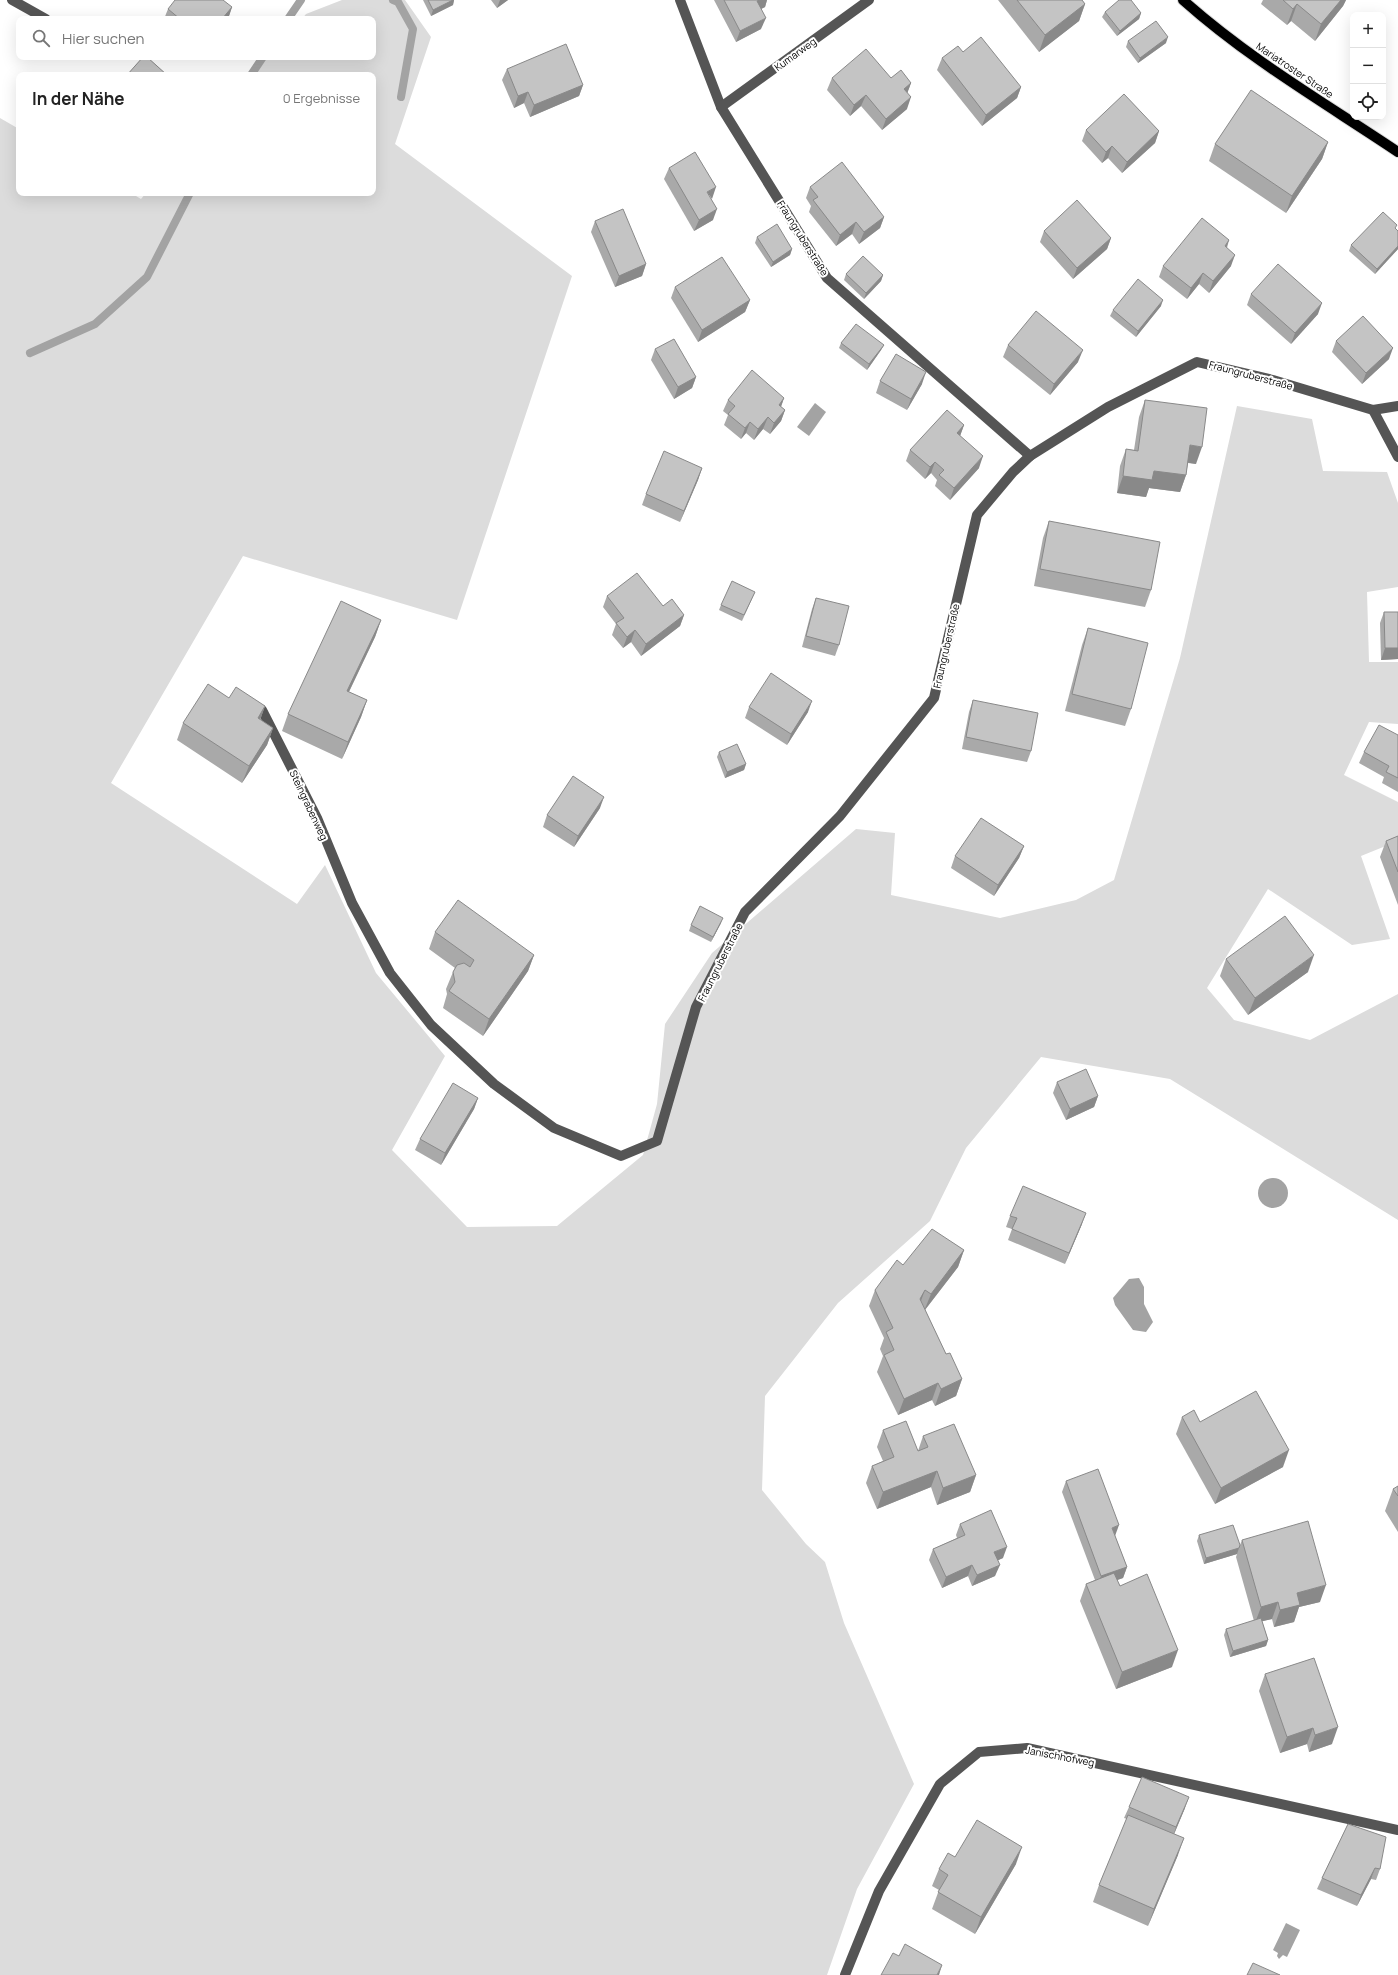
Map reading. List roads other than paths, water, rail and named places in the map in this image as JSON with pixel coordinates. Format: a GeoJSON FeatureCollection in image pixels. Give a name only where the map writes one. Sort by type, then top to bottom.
{"type":"FeatureCollection","features":[{"type":"Feature","properties":{"kind":"main road","name":"Mariatroster Straße"},"geometry":{"type":"LineString","coordinates":[[1184,0],[1210,25],[1257,60],[1398,152]]}},
{"type":"Feature","properties":{"kind":"street"},"geometry":{"type":"LineString","coordinates":[[12,0],[41,16]]}},
{"type":"Feature","properties":{"kind":"street","name":"Fraungruberstraße"},"geometry":{"type":"LineString","coordinates":[[680,0],[722,107],[827,278],[1030,456]]}},
{"type":"Feature","properties":{"kind":"street","name":"Kumarweg"},"geometry":{"type":"LineString","coordinates":[[722,107],[868,0]]}},
{"type":"Feature","properties":{"kind":"street","name":"Fraungruberstraße"},"geometry":{"type":"LineString","coordinates":[[352,903],[390,973],[431,1025],[494,1084],[554,1128],[621,1156],[657,1141],[696,1007],[745,912],[840,816],[934,698],[977,515],[1013,472],[1030,456],[1108,407],[1197,362],[1273,380],[1373,410],[1398,406]]}},
{"type":"Feature","properties":{"kind":"street"},"geometry":{"type":"LineString","coordinates":[[1373,410],[1398,457]]}},
{"type":"Feature","properties":{"kind":"street","name":"Steingrabenweg"},"geometry":{"type":"LineString","coordinates":[[262,710],[317,818],[352,903]]}},
{"type":"Feature","properties":{"kind":"street","name":"Janischhofweg"},"geometry":{"type":"LineString","coordinates":[[845,1975],[879,1891],[940,1784],[979,1752],[1027,1748],[1398,1830]]}},
{"type":"Feature","properties":{"kind":"waterway"},"geometry":{"type":"LineString","coordinates":[[290,16],[301,0]]}},
{"type":"Feature","properties":{"kind":"waterway"},"geometry":{"type":"LineString","coordinates":[[393,0],[398,2],[413,29],[401,97]]}},
{"type":"Feature","properties":{"kind":"waterway"},"geometry":{"type":"LineString","coordinates":[[253,72],[261,60]]}},
{"type":"Feature","properties":{"kind":"waterway"},"geometry":{"type":"LineString","coordinates":[[30,353],[95,324],[147,277],[188,196]]}}]}
